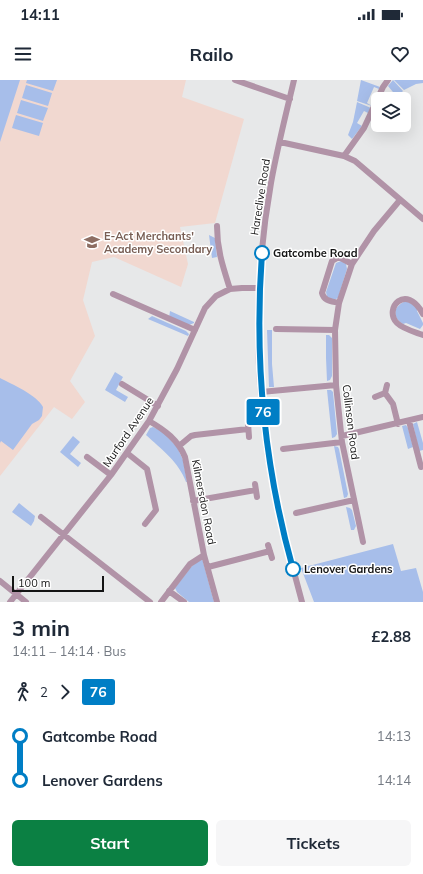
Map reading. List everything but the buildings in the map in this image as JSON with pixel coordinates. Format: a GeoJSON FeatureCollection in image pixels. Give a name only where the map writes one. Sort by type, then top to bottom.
{"type":"FeatureCollection","features":[{"type":"Feature","properties":{"kind":"street"},"geometry":{"type":"LineString","coordinates":[[234,80],[290,98]]}},
{"type":"Feature","properties":{"kind":"street","name":"Hareclive Road"},"geometry":{"type":"LineString","coordinates":[[294,80],[271,184],[263,238],[259,288],[259,334],[261,392],[272,481],[282,530],[302,602]]}},
{"type":"Feature","properties":{"kind":"street"},"geometry":{"type":"LineString","coordinates":[[344,156],[364,128],[383,87],[388,80]]}},
{"type":"Feature","properties":{"kind":"street"},"geometry":{"type":"LineString","coordinates":[[280,142],[344,156],[355,161],[423,219]]}},
{"type":"Feature","properties":{"kind":"street","name":"Collinson Road"},"geometry":{"type":"LineString","coordinates":[[363,542],[342,439],[336,385],[335,330],[339,303],[352,264],[374,231],[400,200]]}},
{"type":"Feature","properties":{"kind":"street"},"geometry":{"type":"LineString","coordinates":[[217,226],[217,242],[220,258],[230,289]]}},
{"type":"Feature","properties":{"kind":"street"},"geometry":{"type":"LineString","coordinates":[[210,232],[217,233]]}},
{"type":"Feature","properties":{"kind":"street"},"geometry":{"type":"LineString","coordinates":[[339,303],[326,300],[322,293],[332,261],[339,257],[352,264]]}},
{"type":"Feature","properties":{"kind":"street","name":"Murford Avenue"},"geometry":{"type":"LineString","coordinates":[[10,602],[111,475],[149,421],[177,370],[205,308],[211,301],[223,292],[230,289],[259,288]]}},
{"type":"Feature","properties":{"kind":"street"},"geometry":{"type":"LineString","coordinates":[[113,294],[195,330]]}},
{"type":"Feature","properties":{"kind":"street"},"geometry":{"type":"LineString","coordinates":[[423,314],[413,301],[406,299],[396,303],[392,314],[398,325],[423,335]]}},
{"type":"Feature","properties":{"kind":"street"},"geometry":{"type":"LineString","coordinates":[[276,329],[335,330]]}},
{"type":"Feature","properties":{"kind":"street"},"geometry":{"type":"LineString","coordinates":[[122,384],[158,406]]}},
{"type":"Feature","properties":{"kind":"street"},"geometry":{"type":"LineString","coordinates":[[261,392],[336,385]]}},
{"type":"Feature","properties":{"kind":"street"},"geometry":{"type":"LineString","coordinates":[[375,397],[384,393],[387,385]]}},
{"type":"Feature","properties":{"kind":"street"},"geometry":{"type":"LineString","coordinates":[[384,393],[393,404],[398,424]]}},
{"type":"Feature","properties":{"kind":"street"},"geometry":{"type":"LineString","coordinates":[[283,449],[342,439],[423,417]]}},
{"type":"Feature","properties":{"kind":"street","name":"Kilmersdon Road"},"geometry":{"type":"LineString","coordinates":[[149,421],[164,430],[179,446],[185,457],[204,555],[217,602]]}},
{"type":"Feature","properties":{"kind":"street"},"geometry":{"type":"LineString","coordinates":[[409,421],[422,467],[413,469]]}},
{"type":"Feature","properties":{"kind":"street"},"geometry":{"type":"LineString","coordinates":[[179,446],[195,434],[248,426],[248,438]]}},
{"type":"Feature","properties":{"kind":"street"},"geometry":{"type":"LineString","coordinates":[[127,453],[147,469],[156,510],[145,524]]}},
{"type":"Feature","properties":{"kind":"street"},"geometry":{"type":"LineString","coordinates":[[87,457],[111,475]]}},
{"type":"Feature","properties":{"kind":"street"},"geometry":{"type":"LineString","coordinates":[[193,501],[257,494],[254,484]]}},
{"type":"Feature","properties":{"kind":"street"},"geometry":{"type":"LineString","coordinates":[[296,513],[354,500]]}},
{"type":"Feature","properties":{"kind":"street"},"geometry":{"type":"LineString","coordinates":[[41,517],[150,602]]}},
{"type":"Feature","properties":{"kind":"street"},"geometry":{"type":"LineString","coordinates":[[208,568],[269,548],[272,558]]}},
{"type":"Feature","properties":{"kind":"street"},"geometry":{"type":"LineString","coordinates":[[161,602],[190,564],[204,555]]}},
{"type":"Feature","properties":{"kind":"street"},"geometry":{"type":"LineString","coordinates":[[0,581],[26,602]]}},
{"type":"Feature","properties":{"kind":"street"},"geometry":{"type":"LineString","coordinates":[[169,591],[184,602]]}},
{"type":"Feature","properties":{"kind":"shaded area","name":"E-Act Merchants' Academy Secondary"},"geometry":{"type":"Polygon","coordinates":[[[0,80],[186,80],[182,97],[244,119],[215,223],[180,227],[188,264],[181,287],[114,257],[92,262],[83,300],[95,336],[70,381],[85,402],[72,419],[54,407],[0,476],[0,80]]]}},
{"type":"Feature","properties":{"kind":"shaded area"},"geometry":{"type":"Polygon","coordinates":[[[0,80],[20,80],[0,142],[0,80]]]}},
{"type":"Feature","properties":{"kind":"shaded area"},"geometry":{"type":"Polygon","coordinates":[[[27,80],[57,80],[53,91],[26,83],[27,80]]]}},
{"type":"Feature","properties":{"kind":"shaded area"},"geometry":{"type":"Polygon","coordinates":[[[361,80],[380,87],[379,89],[374,87],[371,92],[367,103],[371,106],[357,101],[361,80]]]}},
{"type":"Feature","properties":{"kind":"shaded area"},"geometry":{"type":"Polygon","coordinates":[[[393,80],[403,91],[393,92],[388,86],[393,80]]]}},
{"type":"Feature","properties":{"kind":"shaded area"},"geometry":{"type":"Polygon","coordinates":[[[394,80],[423,80],[423,83],[416,84],[404,90],[394,80]]]}},
{"type":"Feature","properties":{"kind":"shaded area"},"geometry":{"type":"Polygon","coordinates":[[[26,85],[52,93],[48,106],[22,98],[26,85]]]}},
{"type":"Feature","properties":{"kind":"shaded area"},"geometry":{"type":"Polygon","coordinates":[[[21,100],[48,108],[43,121],[17,113],[21,100]]]}},
{"type":"Feature","properties":{"kind":"shaded area"},"geometry":{"type":"Polygon","coordinates":[[[357,102],[371,108],[368,113],[364,111],[357,123],[362,126],[352,139],[348,135],[353,122],[357,102]]]}},
{"type":"Feature","properties":{"kind":"shaded area"},"geometry":{"type":"Polygon","coordinates":[[[16,115],[43,123],[39,136],[12,128],[16,115]]]}},
{"type":"Feature","properties":{"kind":"shaded area"},"geometry":{"type":"Polygon","coordinates":[[[209,235],[215,238],[217,257],[212,258],[209,235]]]}},
{"type":"Feature","properties":{"kind":"shaded area"},"geometry":{"type":"Polygon","coordinates":[[[341,261],[346,264],[347,269],[338,298],[334,300],[327,297],[326,292],[336,263],[341,261]]]}},
{"type":"Feature","properties":{"kind":"shaded area"},"geometry":{"type":"Polygon","coordinates":[[[407,301],[418,308],[417,311],[423,323],[420,329],[406,323],[403,324],[396,317],[395,314],[397,307],[407,301]]]}},
{"type":"Feature","properties":{"kind":"shaded area"},"geometry":{"type":"Polygon","coordinates":[[[170,311],[194,323],[189,325],[169,318],[170,311]]]}},
{"type":"Feature","properties":{"kind":"shaded area"},"geometry":{"type":"Polygon","coordinates":[[[152,316],[186,331],[189,334],[188,336],[148,319],[152,316]]]}},
{"type":"Feature","properties":{"kind":"shaded area"},"geometry":{"type":"Polygon","coordinates":[[[267,330],[272,330],[274,387],[269,387],[267,330]]]}},
{"type":"Feature","properties":{"kind":"shaded area"},"geometry":{"type":"Polygon","coordinates":[[[326,335],[329,335],[332,338],[332,376],[330,380],[327,381],[326,358],[326,335]]]}},
{"type":"Feature","properties":{"kind":"shaded area"},"geometry":{"type":"Polygon","coordinates":[[[115,372],[123,377],[116,390],[128,397],[125,402],[105,390],[115,372]]]}},
{"type":"Feature","properties":{"kind":"shaded area"},"geometry":{"type":"Polygon","coordinates":[[[0,378],[30,394],[43,407],[42,416],[39,420],[32,424],[13,450],[1,441],[0,443],[0,378]]]}},
{"type":"Feature","properties":{"kind":"shaded area"},"geometry":{"type":"Polygon","coordinates":[[[327,390],[331,390],[333,392],[337,434],[332,438],[327,390]]]}},
{"type":"Feature","properties":{"kind":"shaded area"},"geometry":{"type":"Polygon","coordinates":[[[417,422],[423,443],[423,450],[419,451],[413,424],[417,422]]]}},
{"type":"Feature","properties":{"kind":"shaded area"},"geometry":{"type":"Polygon","coordinates":[[[406,425],[413,447],[408,449],[402,426],[406,425]]]}},
{"type":"Feature","properties":{"kind":"shaded area"},"geometry":{"type":"Polygon","coordinates":[[[153,427],[163,432],[177,447],[183,460],[187,482],[174,462],[146,435],[150,428],[153,427]]]}},
{"type":"Feature","properties":{"kind":"shaded area"},"geometry":{"type":"Polygon","coordinates":[[[73,436],[80,442],[70,454],[81,463],[78,467],[60,452],[73,436]]]}},
{"type":"Feature","properties":{"kind":"shaded area"},"geometry":{"type":"Polygon","coordinates":[[[334,446],[338,447],[339,449],[348,494],[347,497],[344,498],[334,446]]]}},
{"type":"Feature","properties":{"kind":"shaded area"},"geometry":{"type":"Polygon","coordinates":[[[19,503],[35,516],[31,526],[12,512],[19,503]]]}},
{"type":"Feature","properties":{"kind":"shaded area"},"geometry":{"type":"Polygon","coordinates":[[[346,507],[352,510],[356,526],[354,530],[351,530],[346,507]]]}},
{"type":"Feature","properties":{"kind":"shaded area"},"geometry":{"type":"Polygon","coordinates":[[[393,544],[401,571],[416,568],[423,592],[423,602],[314,602],[301,568],[393,544]]]}},
{"type":"Feature","properties":{"kind":"shaded area"},"geometry":{"type":"Polygon","coordinates":[[[202,558],[214,602],[189,602],[177,592],[175,588],[191,567],[202,558]]]}},
{"type":"Feature","properties":{"kind":"bus line","name":"76"},"geometry":{"type":"LineString","coordinates":[[262,253],[259,288],[261,392],[272,481],[282,530],[293,569]]}},
{"type":"Feature","properties":{"kind":"place","name":"E-Act Merchants' Academy Secondary"},"geometry":{"type":"Point","coordinates":[92,242]}},
{"type":"Feature","properties":{"kind":"place","name":"Gatcombe Road"},"geometry":{"type":"Point","coordinates":[262,253]}},
{"type":"Feature","properties":{"kind":"place","name":"Lenover Gardens"},"geometry":{"type":"Point","coordinates":[293,569]}}]}
